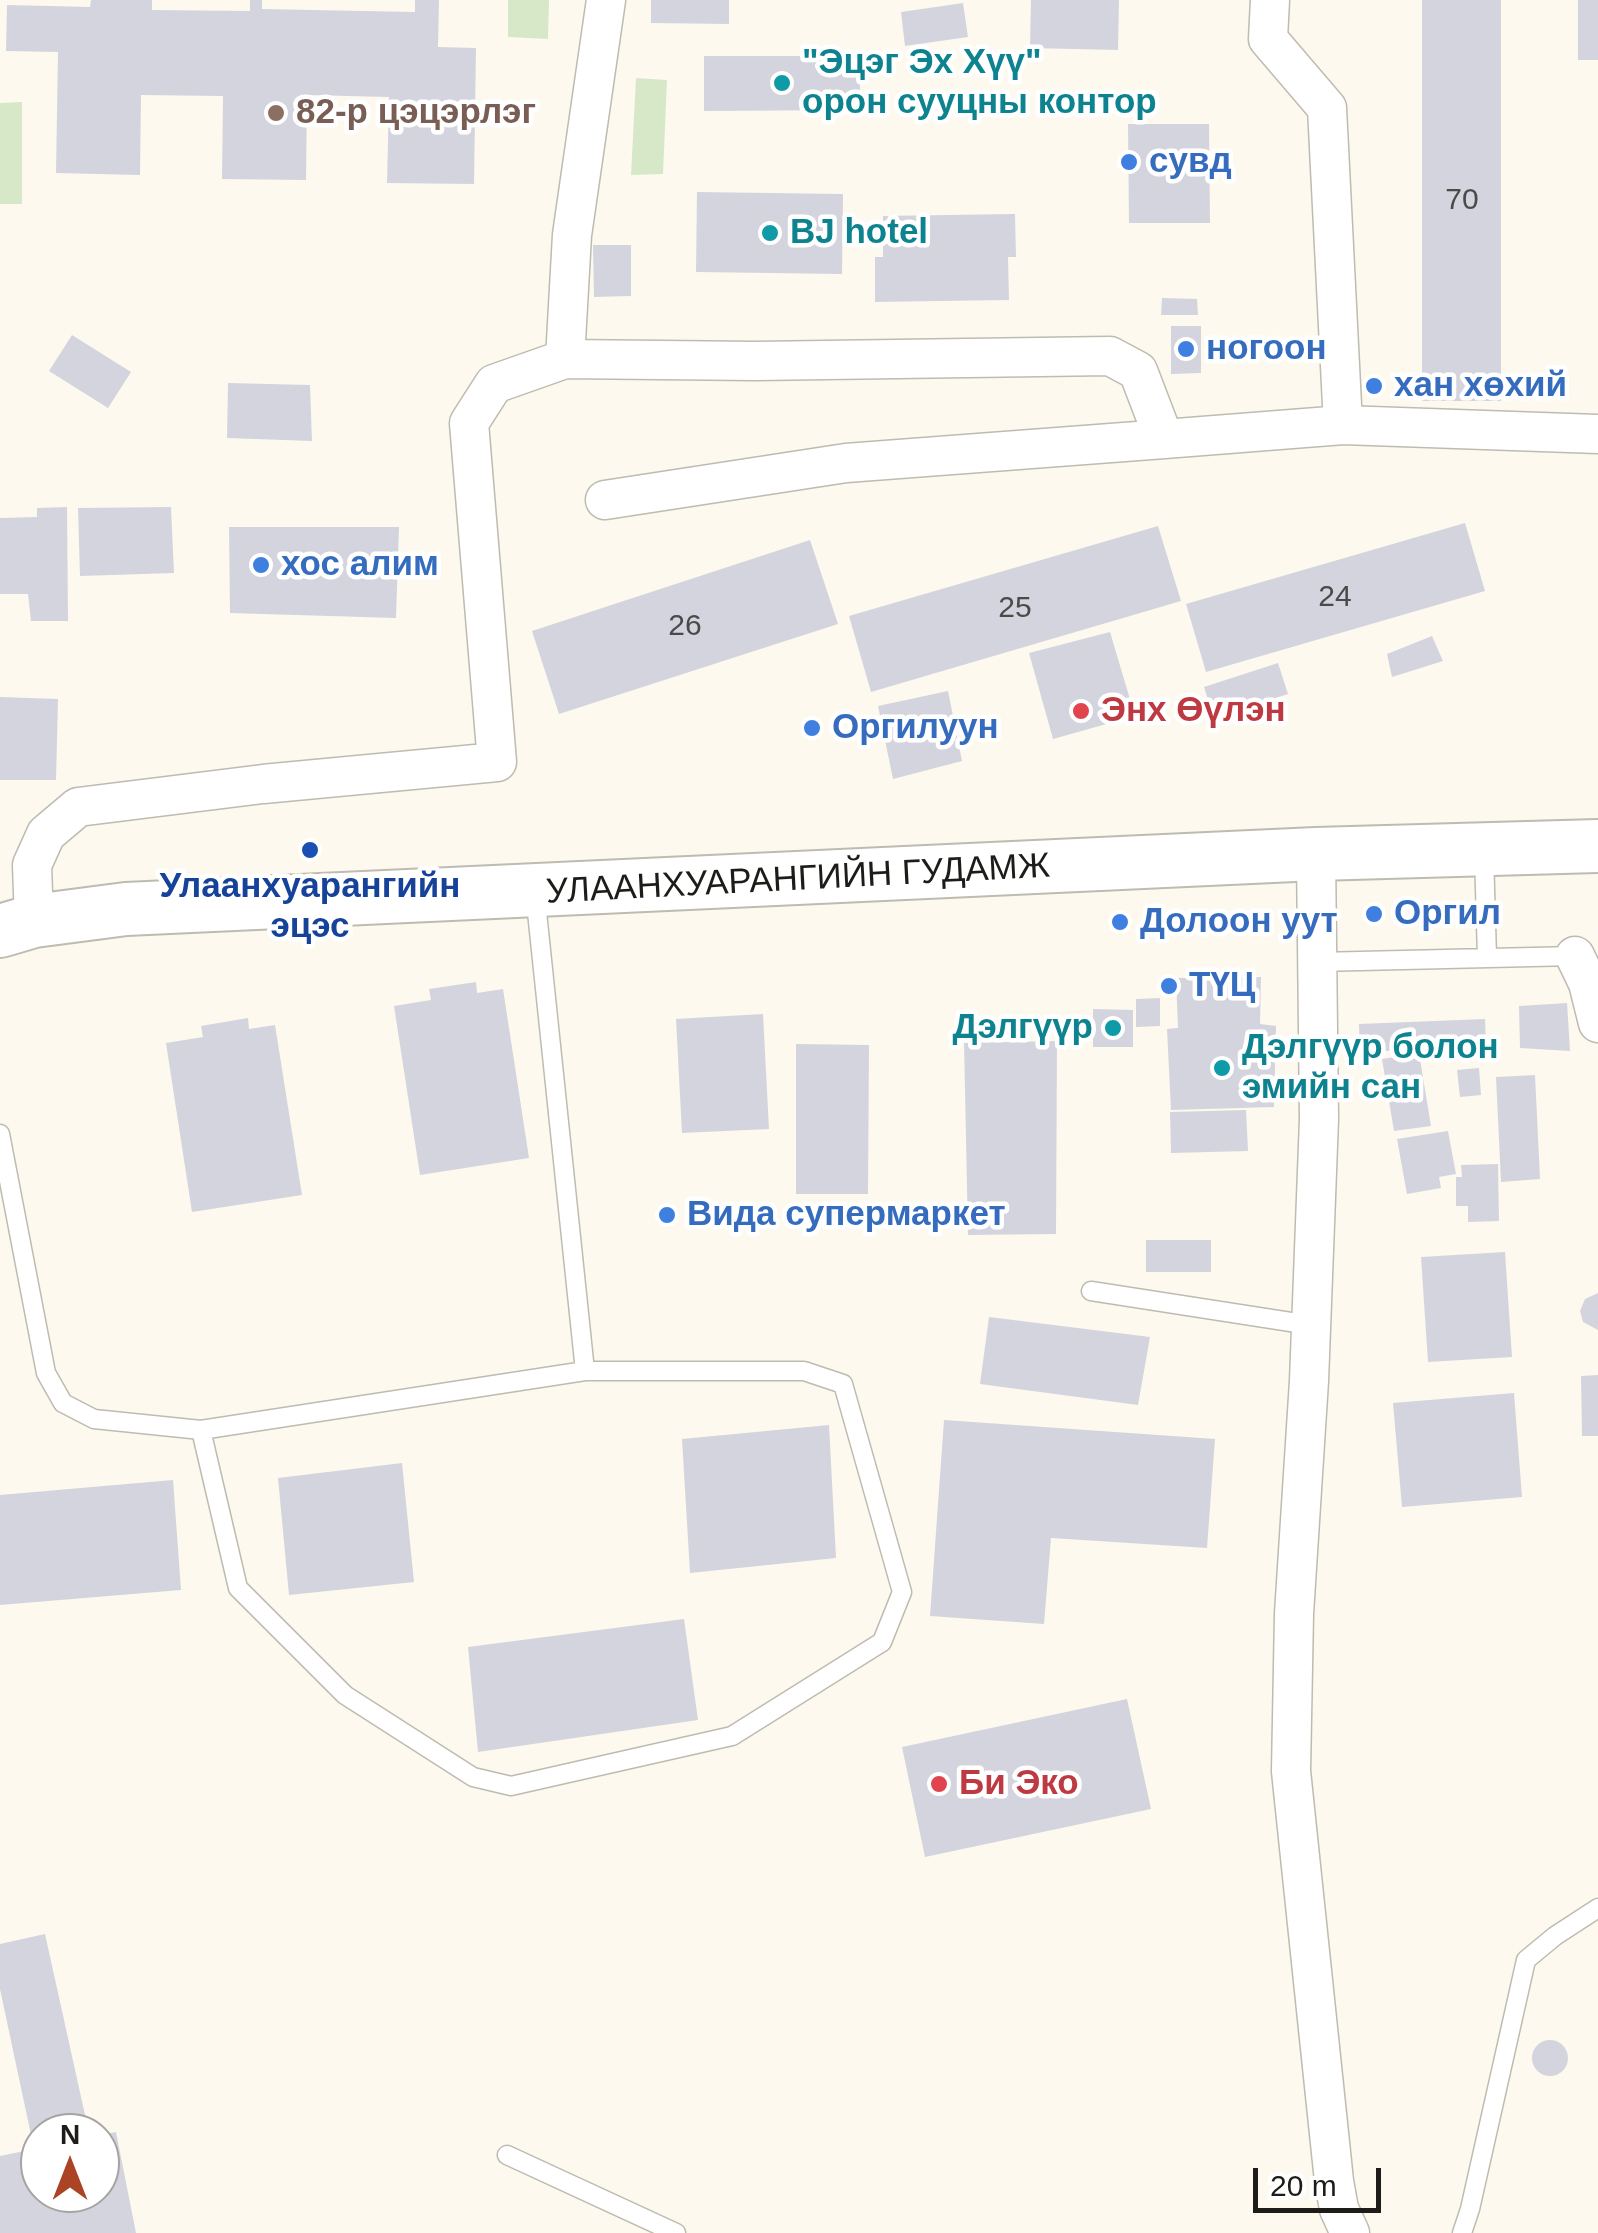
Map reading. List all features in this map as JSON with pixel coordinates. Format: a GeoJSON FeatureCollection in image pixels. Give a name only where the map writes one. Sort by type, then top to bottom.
{"type":"FeatureCollection","features":[{"type":"Feature","properties":{"kind":"main road","name":"УЛААНХУАРАНГИЙН ГУДАМЖ"},"geometry":{"type":"LineString","coordinates":[[17,926],[126,909],[1316,854],[1598,846]]}},
{"type":"Feature","properties":{"kind":"street"},"geometry":{"type":"LineString","coordinates":[[565,359],[572,236],[606,0]]}},
{"type":"Feature","properties":{"kind":"street"},"geometry":{"type":"LineString","coordinates":[[1270,0],[1268,39],[1327,108],[1343,424]]}},
{"type":"Feature","properties":{"kind":"street"},"geometry":{"type":"LineString","coordinates":[[17,926],[32,865],[46,834],[78,807],[263,784],[497,762],[469,423],[494,384],[565,359],[755,361],[1110,356],[1138,371],[1164,440]]}},
{"type":"Feature","properties":{"kind":"street"},"geometry":{"type":"LineString","coordinates":[[605,500],[846,463],[1343,424],[1598,434]]}},
{"type":"Feature","properties":{"kind":"street"},"geometry":{"type":"LineString","coordinates":[[1316,854],[1318,1118],[1294,1614],[1291,1771],[1334,2181],[1338,2208],[1350,2233]]}},
{"type":"Feature","properties":{"kind":"street"},"geometry":{"type":"LineString","coordinates":[[1575,956],[1588,983],[1598,1024]]}},
{"type":"Feature","properties":{"kind":"lane"},"geometry":{"type":"LineString","coordinates":[[1484,850],[1487,958]]}},
{"type":"Feature","properties":{"kind":"lane"},"geometry":{"type":"LineString","coordinates":[[534,893],[586,1372]]}},
{"type":"Feature","properties":{"kind":"lane"},"geometry":{"type":"LineString","coordinates":[[1317,962],[1575,956]]}},
{"type":"Feature","properties":{"kind":"lane"},"geometry":{"type":"LineString","coordinates":[[0,1134],[46,1373],[63,1403],[94,1419],[201,1430],[586,1372],[804,1371],[844,1384],[902,1592],[882,1642],[732,1736],[511,1786],[473,1776],[346,1695],[238,1588],[201,1430]]}},
{"type":"Feature","properties":{"kind":"lane"},"geometry":{"type":"LineString","coordinates":[[1091,1292],[1310,1325]]}},
{"type":"Feature","properties":{"kind":"lane"},"geometry":{"type":"LineString","coordinates":[[1462,2233],[1526,1960],[1597,1910]]}},
{"type":"Feature","properties":{"kind":"lane"},"geometry":{"type":"LineString","coordinates":[[507,2155],[676,2233]]}},
{"type":"Feature","properties":{"kind":"green space"},"geometry":{"type":"Polygon","coordinates":[[[508,0],[549,0],[548,39],[508,37],[508,0]]]}},
{"type":"Feature","properties":{"kind":"green space"},"geometry":{"type":"Polygon","coordinates":[[[636,78],[667,80],[663,174],[631,175],[636,78]]]}},
{"type":"Feature","properties":{"kind":"green space"},"geometry":{"type":"Polygon","coordinates":[[[22,102],[22,204],[0,204],[0,103],[22,102]]]}},
{"type":"Feature","properties":{"kind":"building"},"geometry":{"type":"Polygon","coordinates":[[[91,0],[152,0],[152,10],[250,11],[250,0],[262,0],[262,9],[415,12],[415,0],[439,0],[438,47],[476,48],[474,184],[387,183],[389,97],[307,95],[306,180],[222,179],[223,96],[141,95],[140,175],[56,173],[58,52],[6,51],[7,5],[90,7],[91,0]]]}},
{"type":"Feature","properties":{"kind":"building"},"geometry":{"type":"Polygon","coordinates":[[[651,0],[729,0],[729,24],[651,23],[651,0]]]}},
{"type":"Feature","properties":{"kind":"building"},"geometry":{"type":"Polygon","coordinates":[[[1031,0],[1119,0],[1118,50],[1030,48],[1031,0]]]}},
{"type":"Feature","properties":{"kind":"building"},"geometry":{"type":"Polygon","coordinates":[[[1422,0],[1501,0],[1501,401],[1422,401],[1422,0]]]}},
{"type":"Feature","properties":{"kind":"building"},"geometry":{"type":"Polygon","coordinates":[[[1578,0],[1598,0],[1598,60],[1578,60],[1578,0]]]}},
{"type":"Feature","properties":{"kind":"building"},"geometry":{"type":"Polygon","coordinates":[[[963,3],[968,37],[905,46],[901,12],[963,3]]]}},
{"type":"Feature","properties":{"kind":"building","name":"\"Эцэг Эх Хүү\" орон сууцны контор"},"geometry":{"type":"Polygon","coordinates":[[[704,56],[860,56],[860,110],[704,111],[704,56]]]}},
{"type":"Feature","properties":{"kind":"building"},"geometry":{"type":"Polygon","coordinates":[[[1128,124],[1209,124],[1210,223],[1129,223],[1128,124]]]}},
{"type":"Feature","properties":{"kind":"building","name":"BJ hotel"},"geometry":{"type":"Polygon","coordinates":[[[697,192],[843,194],[842,274],[696,272],[697,192]]]}},
{"type":"Feature","properties":{"kind":"building"},"geometry":{"type":"Polygon","coordinates":[[[1015,214],[1016,257],[1008,257],[1009,300],[875,302],[875,257],[883,257],[883,216],[1015,214]]]}},
{"type":"Feature","properties":{"kind":"building"},"geometry":{"type":"Polygon","coordinates":[[[593,245],[631,245],[631,296],[594,297],[593,245]]]}},
{"type":"Feature","properties":{"kind":"building"},"geometry":{"type":"Polygon","coordinates":[[[1162,298],[1197,299],[1198,315],[1161,315],[1162,298]]]}},
{"type":"Feature","properties":{"kind":"building","name":"ногоон"},"geometry":{"type":"Polygon","coordinates":[[[1171,326],[1201,326],[1201,373],[1171,374],[1171,326]]]}},
{"type":"Feature","properties":{"kind":"building"},"geometry":{"type":"Polygon","coordinates":[[[72,335],[131,372],[108,408],[49,371],[72,335]]]}},
{"type":"Feature","properties":{"kind":"building"},"geometry":{"type":"Polygon","coordinates":[[[228,383],[310,385],[312,441],[227,438],[228,383]]]}},
{"type":"Feature","properties":{"kind":"building"},"geometry":{"type":"Polygon","coordinates":[[[67,507],[68,621],[31,621],[28,594],[0,594],[0,518],[37,517],[37,508],[67,507]]]}},
{"type":"Feature","properties":{"kind":"building"},"geometry":{"type":"Polygon","coordinates":[[[171,507],[174,573],[80,576],[78,508],[171,507]]]}},
{"type":"Feature","properties":{"kind":"building"},"geometry":{"type":"Polygon","coordinates":[[[1465,523],[1485,591],[1206,672],[1186,604],[1465,523]]]}},
{"type":"Feature","properties":{"kind":"building"},"geometry":{"type":"Polygon","coordinates":[[[1158,526],[1181,601],[871,692],[849,616],[1158,526]]]}},
{"type":"Feature","properties":{"kind":"building"},"geometry":{"type":"Polygon","coordinates":[[[229,527],[399,527],[396,618],[230,613],[229,527]]]}},
{"type":"Feature","properties":{"kind":"building"},"geometry":{"type":"Polygon","coordinates":[[[810,540],[838,624],[559,714],[532,631],[810,540]]]}},
{"type":"Feature","properties":{"kind":"building"},"geometry":{"type":"Polygon","coordinates":[[[1110,632],[1135,716],[1053,739],[1029,653],[1110,632]]]}},
{"type":"Feature","properties":{"kind":"building"},"geometry":{"type":"Polygon","coordinates":[[[1432,636],[1443,661],[1392,677],[1387,654],[1432,636]]]}},
{"type":"Feature","properties":{"kind":"building"},"geometry":{"type":"Polygon","coordinates":[[[1278,663],[1288,694],[1214,718],[1204,687],[1278,663]]]}},
{"type":"Feature","properties":{"kind":"building"},"geometry":{"type":"Polygon","coordinates":[[[948,691],[962,761],[893,779],[878,706],[948,691]]]}},
{"type":"Feature","properties":{"kind":"building"},"geometry":{"type":"Polygon","coordinates":[[[0,697],[58,699],[56,780],[0,780],[0,697]]]}},
{"type":"Feature","properties":{"kind":"building","name":"Дэлгүүр болон эмийн сан"},"geometry":{"type":"Polygon","coordinates":[[[1261,977],[1260,1024],[1276,1026],[1274,1107],[1171,1110],[1167,1029],[1178,1028],[1176,978],[1261,977]]]}},
{"type":"Feature","properties":{"kind":"building"},"geometry":{"type":"Polygon","coordinates":[[[476,982],[477,993],[503,989],[529,1158],[420,1175],[394,1006],[431,1000],[429,989],[476,982]]]}},
{"type":"Feature","properties":{"kind":"building"},"geometry":{"type":"Polygon","coordinates":[[[1160,998],[1160,1026],[1136,1027],[1136,999],[1160,998]]]}},
{"type":"Feature","properties":{"kind":"building"},"geometry":{"type":"Polygon","coordinates":[[[1567,1003],[1570,1051],[1520,1048],[1519,1006],[1567,1003]]]}},
{"type":"Feature","properties":{"kind":"building","name":"Дэлгүүр"},"geometry":{"type":"Polygon","coordinates":[[[1093,1009],[1133,1010],[1133,1047],[1093,1047],[1093,1009]]]}},
{"type":"Feature","properties":{"kind":"building"},"geometry":{"type":"Polygon","coordinates":[[[763,1014],[769,1129],[682,1133],[676,1019],[763,1014]]]}},
{"type":"Feature","properties":{"kind":"building"},"geometry":{"type":"Polygon","coordinates":[[[248,1018],[249,1029],[275,1025],[302,1195],[192,1212],[166,1043],[203,1037],[201,1026],[248,1018]]]}},
{"type":"Feature","properties":{"kind":"building"},"geometry":{"type":"Polygon","coordinates":[[[1485,1019],[1486,1047],[1360,1052],[1359,1024],[1485,1019]]]}},
{"type":"Feature","properties":{"kind":"building"},"geometry":{"type":"Polygon","coordinates":[[[1057,1041],[1056,1234],[968,1235],[964,1043],[1057,1041]]]}},
{"type":"Feature","properties":{"kind":"building"},"geometry":{"type":"Polygon","coordinates":[[[796,1044],[869,1045],[868,1194],[796,1194],[796,1044]]]}},
{"type":"Feature","properties":{"kind":"building"},"geometry":{"type":"Polygon","coordinates":[[[1419,1053],[1431,1126],[1394,1131],[1382,1059],[1419,1053]]]}},
{"type":"Feature","properties":{"kind":"building"},"geometry":{"type":"Polygon","coordinates":[[[1479,1068],[1481,1095],[1460,1097],[1457,1070],[1479,1068]]]}},
{"type":"Feature","properties":{"kind":"building"},"geometry":{"type":"Polygon","coordinates":[[[1535,1075],[1540,1179],[1501,1182],[1496,1077],[1535,1075]]]}},
{"type":"Feature","properties":{"kind":"building"},"geometry":{"type":"Polygon","coordinates":[[[1246,1110],[1248,1151],[1171,1153],[1170,1112],[1246,1110]]]}},
{"type":"Feature","properties":{"kind":"building"},"geometry":{"type":"Polygon","coordinates":[[[1448,1131],[1456,1174],[1439,1177],[1441,1188],[1407,1194],[1397,1139],[1448,1131]]]}},
{"type":"Feature","properties":{"kind":"building"},"geometry":{"type":"Polygon","coordinates":[[[1498,1164],[1499,1221],[1468,1222],[1468,1206],[1456,1206],[1456,1177],[1462,1177],[1461,1165],[1498,1164]]]}},
{"type":"Feature","properties":{"kind":"building"},"geometry":{"type":"Polygon","coordinates":[[[1146,1240],[1211,1240],[1211,1272],[1146,1272],[1146,1240]]]}},
{"type":"Feature","properties":{"kind":"building"},"geometry":{"type":"Polygon","coordinates":[[[1505,1252],[1512,1357],[1428,1362],[1421,1257],[1505,1252]]]}},
{"type":"Feature","properties":{"kind":"building"},"geometry":{"type":"Polygon","coordinates":[[[1598,1293],[1598,1330],[1583,1322],[1580,1311],[1585,1299],[1598,1293]]]}},
{"type":"Feature","properties":{"kind":"building"},"geometry":{"type":"Polygon","coordinates":[[[989,1317],[1150,1337],[1138,1405],[980,1384],[989,1317]]]}},
{"type":"Feature","properties":{"kind":"building"},"geometry":{"type":"Polygon","coordinates":[[[1598,1375],[1598,1436],[1582,1436],[1581,1376],[1598,1375]]]}},
{"type":"Feature","properties":{"kind":"building"},"geometry":{"type":"Polygon","coordinates":[[[1514,1393],[1522,1497],[1402,1507],[1393,1403],[1514,1393]]]}},
{"type":"Feature","properties":{"kind":"building"},"geometry":{"type":"Polygon","coordinates":[[[944,1420],[1215,1439],[1207,1548],[1051,1538],[1044,1624],[930,1616],[944,1420]]]}},
{"type":"Feature","properties":{"kind":"building"},"geometry":{"type":"Polygon","coordinates":[[[829,1425],[836,1558],[690,1573],[682,1439],[829,1425]]]}},
{"type":"Feature","properties":{"kind":"building"},"geometry":{"type":"Polygon","coordinates":[[[402,1463],[414,1582],[289,1595],[278,1478],[402,1463]]]}},
{"type":"Feature","properties":{"kind":"building"},"geometry":{"type":"Polygon","coordinates":[[[173,1480],[181,1590],[0,1605],[0,1495],[173,1480]]]}},
{"type":"Feature","properties":{"kind":"building"},"geometry":{"type":"Polygon","coordinates":[[[684,1619],[698,1720],[478,1752],[468,1647],[684,1619]]]}},
{"type":"Feature","properties":{"kind":"building"},"geometry":{"type":"Polygon","coordinates":[[[1127,1699],[1151,1809],[925,1857],[902,1747],[1127,1699]]]}},
{"type":"Feature","properties":{"kind":"building"},"geometry":{"type":"Polygon","coordinates":[[[45,1934],[85,2113],[26,2113],[0,1989],[0,1944],[45,1934]]]}},
{"type":"Feature","properties":{"kind":"building"},"geometry":{"type":"Polygon","coordinates":[[[1550,2040],[1563,2045],[1568,2058],[1563,2071],[1550,2076],[1537,2071],[1532,2058],[1537,2045],[1550,2040]]]}},
{"type":"Feature","properties":{"kind":"building"},"geometry":{"type":"Polygon","coordinates":[[[20,2152],[20,2213],[120,2213],[120,2152],[136,2233],[0,2233],[0,2156],[20,2152]]]}},
{"type":"Feature","properties":{"kind":"place","name":"\"Эцэг Эх Хүү\" орон сууцны контор"},"geometry":{"type":"Point","coordinates":[782,83]}},
{"type":"Feature","properties":{"kind":"place","name":"82-р цэцэрлэг"},"geometry":{"type":"Point","coordinates":[276,113]}},
{"type":"Feature","properties":{"kind":"place","name":"сувд"},"geometry":{"type":"Point","coordinates":[1129,162]}},
{"type":"Feature","properties":{"kind":"place","name":"BJ hotel"},"geometry":{"type":"Point","coordinates":[770,233]}},
{"type":"Feature","properties":{"kind":"place","name":"ногоон"},"geometry":{"type":"Point","coordinates":[1186,349]}},
{"type":"Feature","properties":{"kind":"place","name":"хан хөхий"},"geometry":{"type":"Point","coordinates":[1374,386]}},
{"type":"Feature","properties":{"kind":"place","name":"хос алим"},"geometry":{"type":"Point","coordinates":[261,565]}},
{"type":"Feature","properties":{"kind":"place","name":"Энх Өүлэн"},"geometry":{"type":"Point","coordinates":[1081,711]}},
{"type":"Feature","properties":{"kind":"place","name":"Оргилуун"},"geometry":{"type":"Point","coordinates":[812,728]}},
{"type":"Feature","properties":{"kind":"place","name":"Улаанхуарангийн эцэс"},"geometry":{"type":"Point","coordinates":[310,850]}},
{"type":"Feature","properties":{"kind":"place","name":"Оргил"},"geometry":{"type":"Point","coordinates":[1374,914]}},
{"type":"Feature","properties":{"kind":"place","name":"Долоон уут"},"geometry":{"type":"Point","coordinates":[1120,922]}},
{"type":"Feature","properties":{"kind":"place","name":"ТҮЦ"},"geometry":{"type":"Point","coordinates":[1169,986]}},
{"type":"Feature","properties":{"kind":"place","name":"Дэлгүүр"},"geometry":{"type":"Point","coordinates":[1113,1028]}},
{"type":"Feature","properties":{"kind":"place","name":"Дэлгүүр болон эмийн сан"},"geometry":{"type":"Point","coordinates":[1222,1068]}},
{"type":"Feature","properties":{"kind":"place","name":"Вида супермаркет"},"geometry":{"type":"Point","coordinates":[667,1215]}},
{"type":"Feature","properties":{"kind":"place","name":"Би Эко"},"geometry":{"type":"Point","coordinates":[939,1784]}}]}
